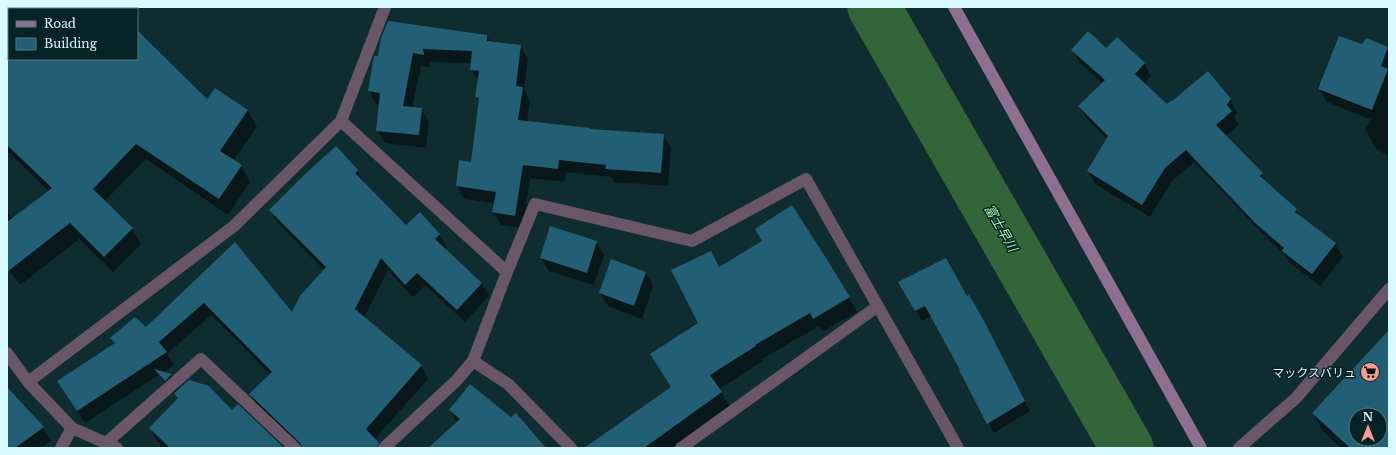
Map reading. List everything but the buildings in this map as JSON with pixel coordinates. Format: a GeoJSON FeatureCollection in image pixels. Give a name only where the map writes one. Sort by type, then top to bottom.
{"type":"FeatureCollection","features":[{"type":"Feature","properties":{"kind":"street"},"geometry":{"type":"LineString","coordinates":[[28,382],[234,226],[341,121],[385,7]]}},
{"type":"Feature","properties":{"kind":"street"},"geometry":{"type":"LineString","coordinates":[[954,7],[1201,448]]}},
{"type":"Feature","properties":{"kind":"street"},"geometry":{"type":"LineString","coordinates":[[341,121],[507,272]]}},
{"type":"Feature","properties":{"kind":"street"},"geometry":{"type":"LineString","coordinates":[[384,448],[456,380],[473,361],[535,204],[692,241],[806,179],[958,448]]}},
{"type":"Feature","properties":{"kind":"street"},"geometry":{"type":"LineString","coordinates":[[1239,448],[1296,398],[1389,289]]}},
{"type":"Feature","properties":{"kind":"street"},"geometry":{"type":"LineString","coordinates":[[681,448],[878,306]]}},
{"type":"Feature","properties":{"kind":"street"},"geometry":{"type":"LineString","coordinates":[[7,353],[28,382],[72,428],[117,448]]}},
{"type":"Feature","properties":{"kind":"street"},"geometry":{"type":"LineString","coordinates":[[106,443],[201,359],[295,448]]}},
{"type":"Feature","properties":{"kind":"street"},"geometry":{"type":"LineString","coordinates":[[473,361],[508,384],[571,448]]}},
{"type":"Feature","properties":{"kind":"street"},"geometry":{"type":"LineString","coordinates":[[61,448],[72,428]]}},
{"type":"Feature","properties":{"kind":"waterway","name":"富士早川"},"geometry":{"type":"LineString","coordinates":[[874,7],[1127,448]]}},
{"type":"Feature","properties":{"kind":"place","name":"マックスバリュ"},"geometry":{"type":"Point","coordinates":[1370,372]}}]}
